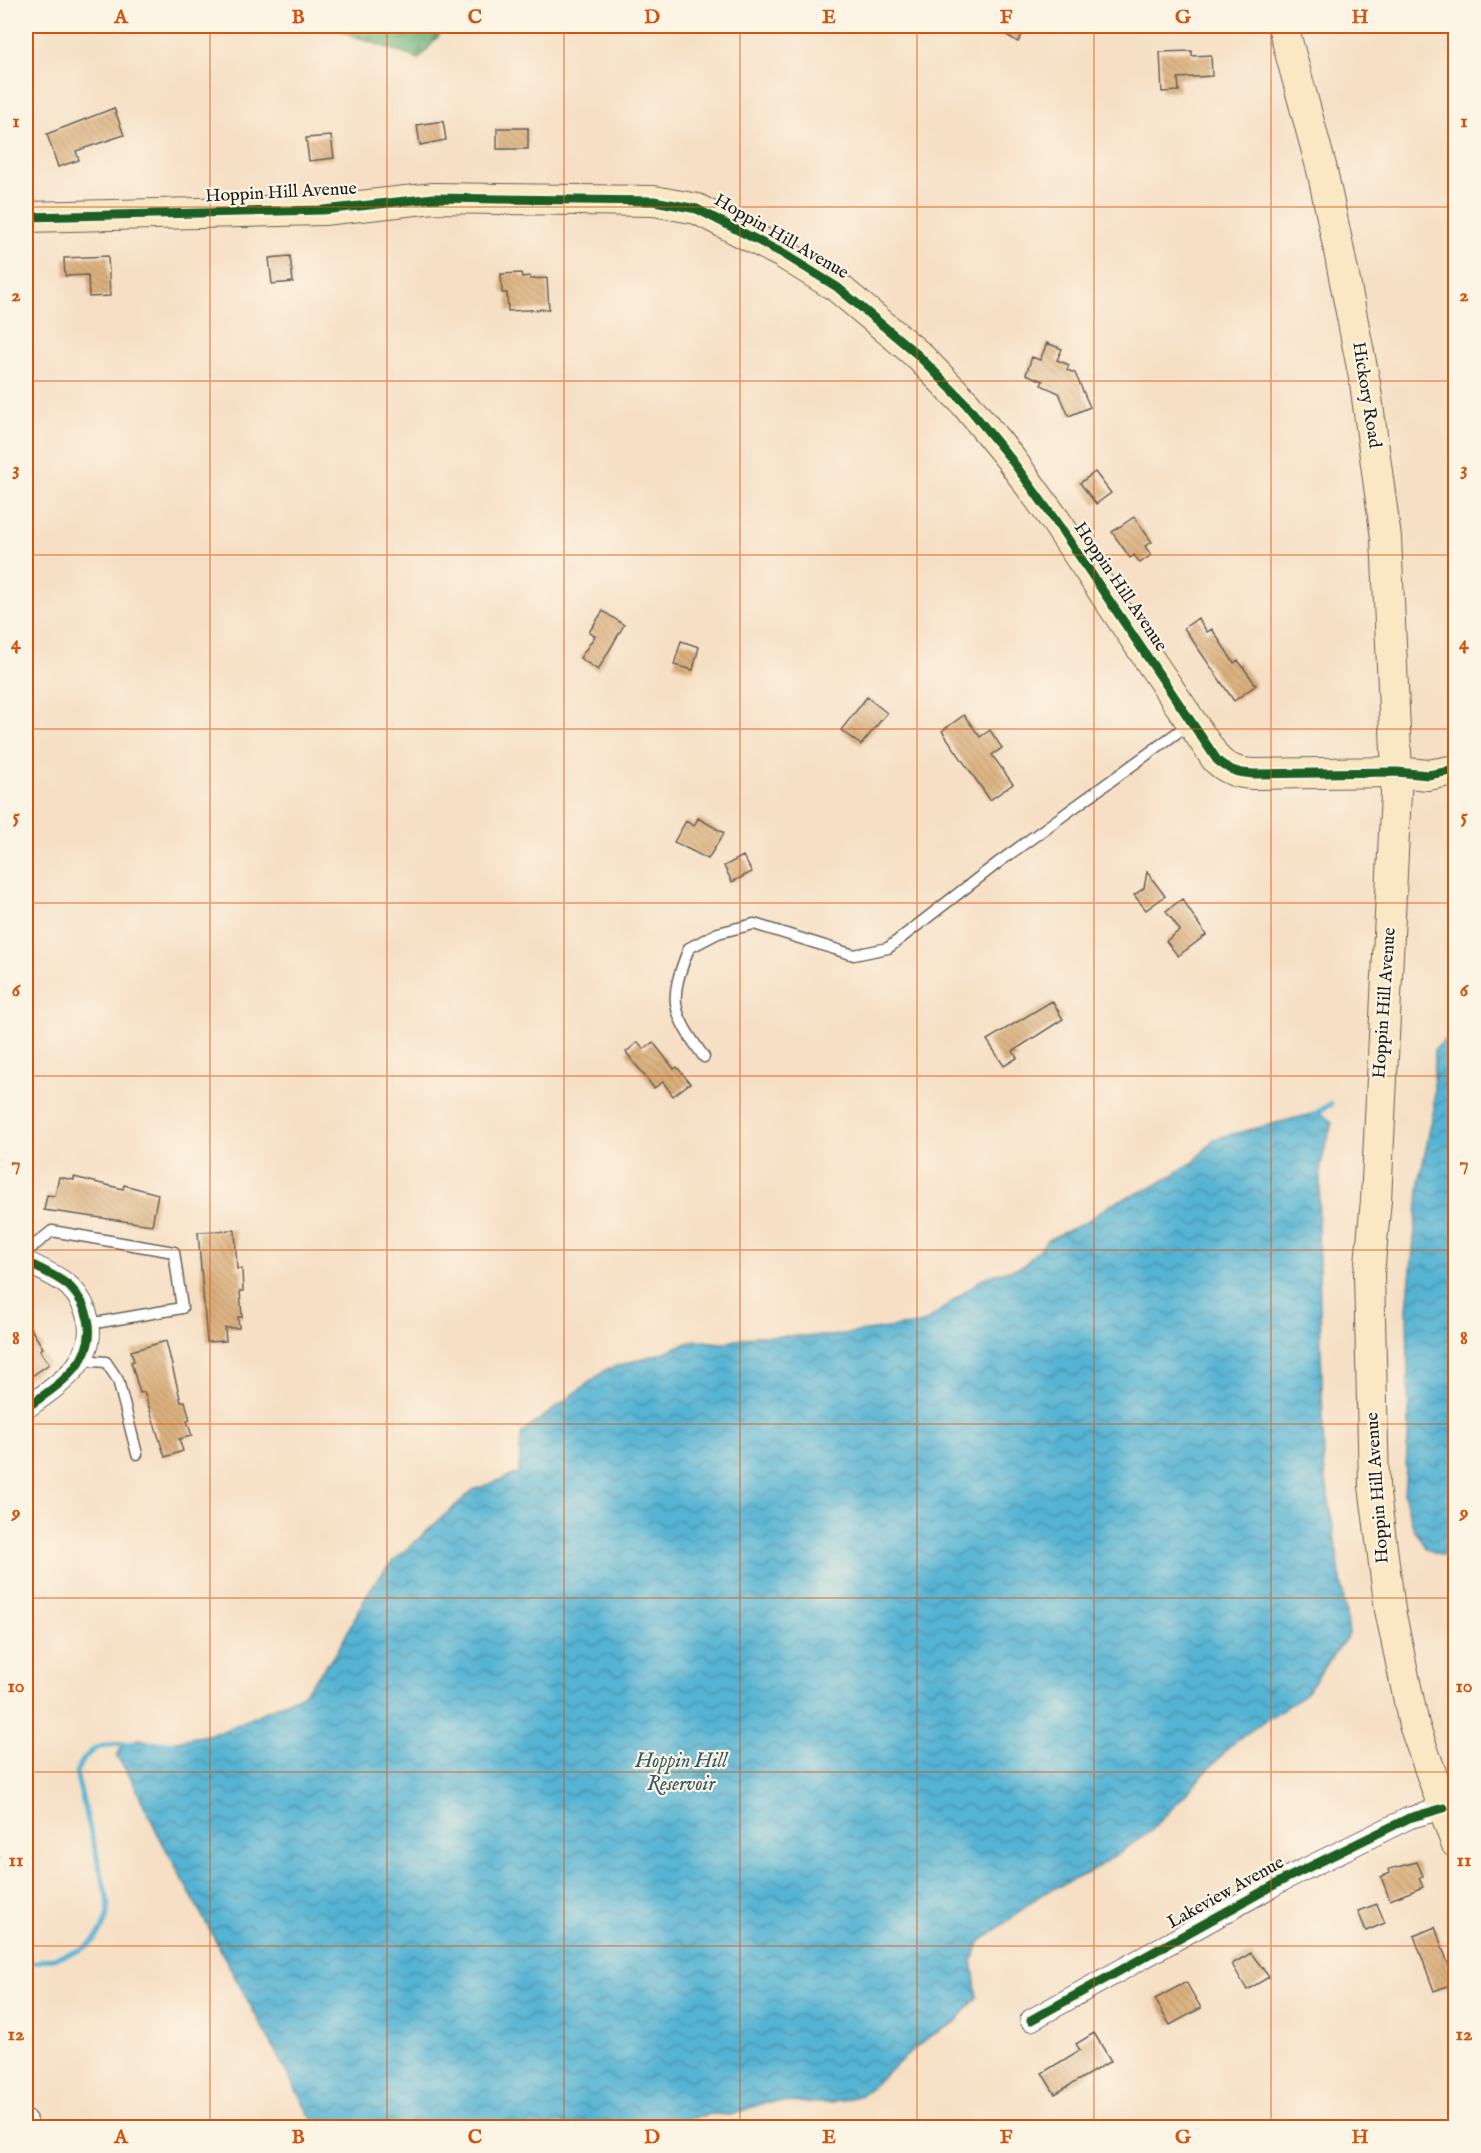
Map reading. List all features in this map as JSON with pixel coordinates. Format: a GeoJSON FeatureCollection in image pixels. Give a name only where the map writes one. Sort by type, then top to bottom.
{"type":"FeatureCollection","features":[{"type":"Feature","properties":{"kind":"main road","name":"Hickory Road"},"geometry":{"type":"LineString","coordinates":[[1283,26],[1322,170],[1361,358],[1373,434],[1386,538],[1396,703],[1397,772]]}},
{"type":"Feature","properties":{"kind":"main road","name":"Hoppin Hill Avenue"},"geometry":{"type":"LineString","coordinates":[[26,217],[323,210],[434,198],[644,200],[697,209],[782,253],[837,287],[918,355],[1010,458],[1217,760],[1224,766],[1241,773],[1397,772],[1388,983],[1369,1274],[1374,1486],[1381,1551],[1399,1657],[1414,1725],[1455,1843]]}},
{"type":"Feature","properties":{"kind":"main road"},"geometry":{"type":"LineString","coordinates":[[1397,772],[1428,775],[1455,770]]}},
{"type":"Feature","properties":{"kind":"street"},"geometry":{"type":"LineString","coordinates":[[26,1262],[69,1287],[84,1305],[90,1340],[81,1360],[56,1386],[26,1408]]}},
{"type":"Feature","properties":{"kind":"street","name":"Lakeview Avenue"},"geometry":{"type":"LineString","coordinates":[[1031,2020],[1284,1879],[1409,1818],[1444,1808]]}},
{"type":"Feature","properties":{"kind":"street"},"geometry":{"type":"LineString","coordinates":[[26,2121],[29,2127]]}},
{"type":"Feature","properties":{"kind":"lane"},"geometry":{"type":"LineString","coordinates":[[704,1057],[682,1027],[674,994],[689,948],[718,933],[754,924],[854,955],[888,948],[999,862],[1192,722]]}},
{"type":"Feature","properties":{"kind":"lane"},"geometry":{"type":"LineString","coordinates":[[26,1252],[52,1231],[174,1252],[182,1308],[89,1324]]}},
{"type":"Feature","properties":{"kind":"lane"},"geometry":{"type":"LineString","coordinates":[[81,1360],[106,1362],[118,1380],[137,1454]]}},
{"type":"Feature","properties":{"kind":"green space"},"geometry":{"type":"Polygon","coordinates":[[[326,26],[447,26],[419,59],[326,26]]]}},
{"type":"Feature","properties":{"kind":"water"},"geometry":{"type":"Polygon","coordinates":[[[1455,1031],[1456,1547],[1443,1556],[1427,1549],[1413,1527],[1404,1494],[1409,1427],[1407,1308],[1421,1173],[1434,1109],[1434,1050],[1455,1031]]]}},
{"type":"Feature","properties":{"kind":"water","name":"Hoppin Hill Reservoir"},"geometry":{"type":"Polygon","coordinates":[[[1319,1112],[1332,1122],[1321,1164],[1318,1227],[1324,1467],[1349,1634],[1306,1693],[1234,1742],[1151,1831],[1090,1872],[1042,1894],[979,1943],[972,1960],[977,1997],[955,2023],[930,2036],[861,2095],[831,2103],[766,2102],[731,2115],[711,2114],[645,2128],[316,2127],[159,1836],[131,1778],[117,1757],[122,1745],[139,1739],[161,1744],[221,1732],[303,1694],[337,1652],[369,1591],[390,1564],[473,1490],[519,1473],[521,1434],[607,1369],[662,1353],[695,1340],[722,1343],[756,1336],[830,1336],[924,1323],[983,1278],[1023,1266],[1049,1239],[1084,1223],[1113,1203],[1151,1188],[1194,1162],[1214,1139],[1319,1112]]]}},
{"type":"Feature","properties":{"kind":"building"},"geometry":{"type":"Polygon","coordinates":[[[991,26],[1027,26],[1018,42],[991,26]]]}},
{"type":"Feature","properties":{"kind":"building"},"geometry":{"type":"Polygon","coordinates":[[[1192,51],[1192,56],[1211,55],[1212,76],[1178,78],[1179,91],[1162,92],[1160,52],[1192,51]]]}},
{"type":"Feature","properties":{"kind":"building"},"geometry":{"type":"Polygon","coordinates":[[[114,108],[124,135],[76,151],[79,160],[58,167],[47,134],[114,108]]]}},
{"type":"Feature","properties":{"kind":"building"},"geometry":{"type":"Polygon","coordinates":[[[443,121],[446,140],[420,145],[417,125],[443,121]]]}},
{"type":"Feature","properties":{"kind":"building"},"geometry":{"type":"Polygon","coordinates":[[[497,128],[528,128],[528,149],[497,149],[497,128]]]}},
{"type":"Feature","properties":{"kind":"building"},"geometry":{"type":"Polygon","coordinates":[[[331,136],[334,158],[309,161],[306,138],[331,136]]]}},
{"type":"Feature","properties":{"kind":"building"},"geometry":{"type":"Polygon","coordinates":[[[108,256],[110,296],[89,297],[88,275],[65,276],[64,258],[108,256]]]}},
{"type":"Feature","properties":{"kind":"building"},"geometry":{"type":"Polygon","coordinates":[[[290,256],[293,282],[272,284],[269,258],[290,256]]]}},
{"type":"Feature","properties":{"kind":"building"},"geometry":{"type":"Polygon","coordinates":[[[521,273],[522,277],[530,276],[530,279],[547,278],[549,309],[508,311],[507,293],[502,293],[501,274],[521,273]]]}},
{"type":"Feature","properties":{"kind":"building"},"geometry":{"type":"Polygon","coordinates":[[[1047,343],[1062,349],[1057,360],[1069,365],[1067,370],[1075,373],[1090,407],[1069,416],[1059,393],[1041,385],[1043,381],[1026,374],[1032,357],[1040,360],[1047,343]]]}},
{"type":"Feature","properties":{"kind":"building"},"geometry":{"type":"Polygon","coordinates":[[[1095,472],[1111,493],[1096,504],[1080,483],[1095,472]]]}},
{"type":"Feature","properties":{"kind":"building"},"geometry":{"type":"Polygon","coordinates":[[[1134,517],[1152,542],[1145,546],[1151,555],[1140,563],[1134,555],[1130,558],[1112,532],[1134,517]]]}},
{"type":"Feature","properties":{"kind":"building"},"geometry":{"type":"Polygon","coordinates":[[[603,611],[624,625],[598,670],[580,658],[595,636],[589,632],[603,611]]]}},
{"type":"Feature","properties":{"kind":"building"},"geometry":{"type":"Polygon","coordinates":[[[1198,618],[1207,632],[1212,629],[1234,663],[1238,660],[1256,685],[1234,701],[1184,628],[1198,618]]]}},
{"type":"Feature","properties":{"kind":"building"},"geometry":{"type":"Polygon","coordinates":[[[681,641],[699,647],[693,670],[674,665],[681,641]]]}},
{"type":"Feature","properties":{"kind":"building"},"geometry":{"type":"Polygon","coordinates":[[[867,697],[887,713],[861,745],[841,730],[867,697]]]}},
{"type":"Feature","properties":{"kind":"building"},"geometry":{"type":"Polygon","coordinates":[[[964,715],[980,737],[990,730],[1002,748],[992,755],[1013,784],[990,800],[942,731],[964,715]]]}},
{"type":"Feature","properties":{"kind":"building"},"geometry":{"type":"Polygon","coordinates":[[[698,818],[724,833],[708,859],[674,842],[686,821],[694,826],[698,818]]]}},
{"type":"Feature","properties":{"kind":"building"},"geometry":{"type":"Polygon","coordinates":[[[743,856],[752,872],[732,882],[724,866],[743,856]]]}},
{"type":"Feature","properties":{"kind":"building"},"geometry":{"type":"Polygon","coordinates":[[[1147,872],[1165,896],[1146,910],[1134,895],[1144,888],[1147,872]]]}},
{"type":"Feature","properties":{"kind":"building"},"geometry":{"type":"Polygon","coordinates":[[[1182,899],[1206,935],[1178,956],[1166,941],[1180,930],[1166,911],[1182,899]]]}},
{"type":"Feature","properties":{"kind":"building"},"geometry":{"type":"Polygon","coordinates":[[[1052,1001],[1063,1019],[1013,1051],[1017,1058],[1004,1066],[987,1040],[1052,1001]]]}},
{"type":"Feature","properties":{"kind":"building"},"geometry":{"type":"Polygon","coordinates":[[[638,1042],[644,1049],[653,1042],[674,1069],[677,1067],[690,1083],[673,1096],[663,1082],[654,1088],[626,1052],[638,1042]]]}},
{"type":"Feature","properties":{"kind":"building"},"geometry":{"type":"Polygon","coordinates":[[[59,1177],[74,1180],[74,1177],[123,1189],[124,1185],[158,1194],[152,1225],[44,1210],[47,1195],[55,1196],[59,1177]]]}},
{"type":"Feature","properties":{"kind":"building"},"geometry":{"type":"Polygon","coordinates":[[[235,1230],[237,1269],[242,1269],[243,1291],[240,1291],[242,1317],[238,1317],[239,1328],[225,1328],[226,1341],[207,1342],[198,1232],[235,1230]]]}},
{"type":"Feature","properties":{"kind":"building"},"geometry":{"type":"Polygon","coordinates":[[[26,1321],[43,1348],[40,1350],[49,1364],[26,1380],[26,1321]]]}},
{"type":"Feature","properties":{"kind":"building"},"geometry":{"type":"Polygon","coordinates":[[[166,1341],[181,1402],[185,1401],[190,1420],[187,1421],[192,1436],[179,1439],[183,1451],[165,1457],[144,1392],[140,1393],[131,1362],[134,1361],[131,1351],[166,1341]]]}},
{"type":"Feature","properties":{"kind":"building"},"geometry":{"type":"Polygon","coordinates":[[[1417,1862],[1423,1876],[1419,1878],[1423,1887],[1390,1900],[1381,1877],[1390,1873],[1389,1869],[1417,1862]]]}},
{"type":"Feature","properties":{"kind":"building"},"geometry":{"type":"Polygon","coordinates":[[[1377,1904],[1385,1923],[1366,1931],[1358,1911],[1377,1904]]]}},
{"type":"Feature","properties":{"kind":"building"},"geometry":{"type":"Polygon","coordinates":[[[1435,1927],[1455,1983],[1434,1991],[1414,1936],[1435,1927]]]}},
{"type":"Feature","properties":{"kind":"building"},"geometry":{"type":"Polygon","coordinates":[[[1251,1953],[1269,1977],[1247,1990],[1232,1964],[1251,1953]]]}},
{"type":"Feature","properties":{"kind":"building"},"geometry":{"type":"Polygon","coordinates":[[[1186,1982],[1201,2008],[1170,2025],[1155,1999],[1186,1982]]]}},
{"type":"Feature","properties":{"kind":"building"},"geometry":{"type":"Polygon","coordinates":[[[1094,2033],[1111,2061],[1055,2094],[1042,2073],[1080,2050],[1076,2044],[1094,2033]]]}},
{"type":"Feature","properties":{"kind":"waterway"},"geometry":{"type":"LineString","coordinates":[[1314,1114],[1331,1104]]}},
{"type":"Feature","properties":{"kind":"waterway"},"geometry":{"type":"LineString","coordinates":[[149,1743],[173,1743]]}},
{"type":"Feature","properties":{"kind":"waterway"},"geometry":{"type":"LineString","coordinates":[[26,1965],[81,1950],[99,1934],[105,1922],[109,1905],[76,1773],[86,1756],[99,1747],[134,1744]]}},
{"type":"Feature","properties":{"kind":"cycle path"},"geometry":{"type":"LineString","coordinates":[[26,217],[323,210],[434,198],[654,201],[697,209],[782,253],[837,287],[918,355],[965,403],[1010,458],[1055,520],[1217,760],[1225,766],[1253,774],[1397,772],[1428,775],[1456,770]]}},
{"type":"Feature","properties":{"kind":"cycle path"},"geometry":{"type":"LineString","coordinates":[[26,1262],[60,1279],[74,1291],[85,1310],[89,1334],[87,1348],[72,1372],[26,1408]]}},
{"type":"Feature","properties":{"kind":"cycle path"},"geometry":{"type":"LineString","coordinates":[[1031,2020],[1285,1879],[1409,1818],[1444,1808]]}}]}
